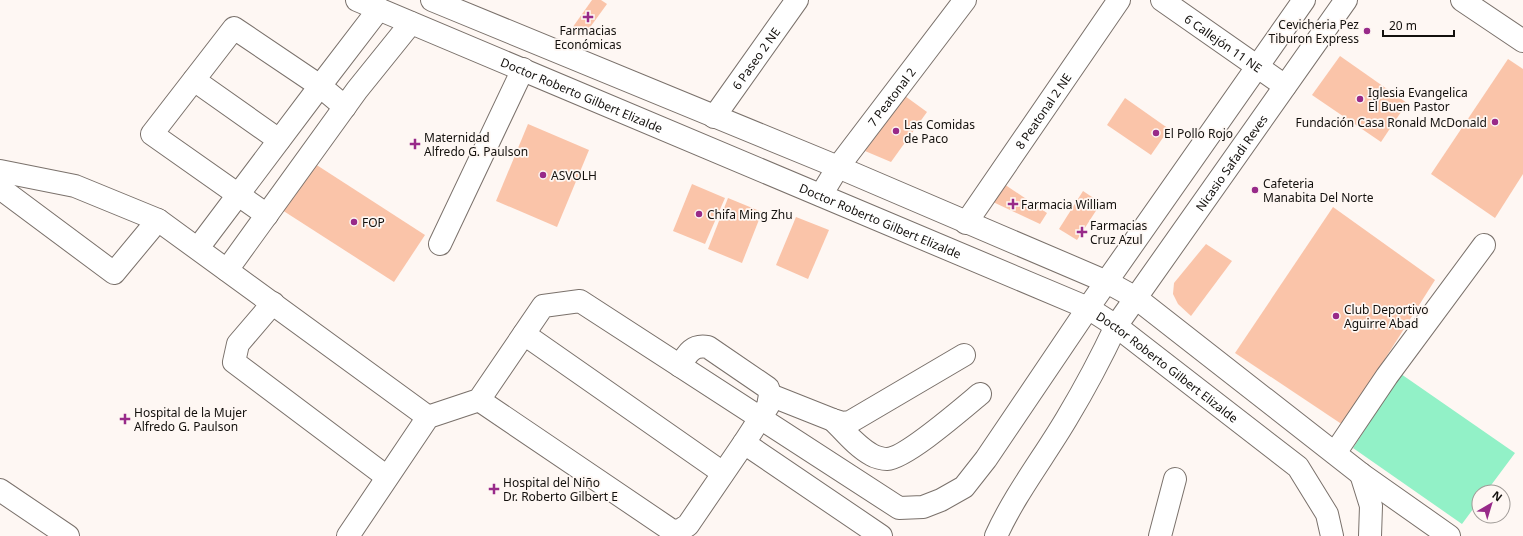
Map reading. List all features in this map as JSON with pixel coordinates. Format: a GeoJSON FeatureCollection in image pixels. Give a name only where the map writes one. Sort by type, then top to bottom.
{"type":"FeatureCollection","features":[{"type":"Feature","properties":{"kind":"street","name":"Doctor Roberto Gilbert Elizalde"},"geometry":{"type":"LineString","coordinates":[[357,0],[1088,308],[1116,326],[1298,467],[1327,514],[1332,536]]}},
{"type":"Feature","properties":{"kind":"street"},"geometry":{"type":"LineString","coordinates":[[432,0],[526,40],[838,167],[1107,282],[1136,298],[1361,474],[1449,536]]}},
{"type":"Feature","properties":{"kind":"street","name":"6 Paseo 2 NE"},"geometry":{"type":"LineString","coordinates":[[714,117],[797,0]]}},
{"type":"Feature","properties":{"kind":"street","name":"7 Peatonal 2"},"geometry":{"type":"LineString","coordinates":[[821,196],[838,167],[965,0]]}},
{"type":"Feature","properties":{"kind":"street","name":"8 Peatonal 2 NE"},"geometry":{"type":"LineString","coordinates":[[966,223],[1119,0]]}},
{"type":"Feature","properties":{"kind":"street","name":"6 Callejón 11 NE"},"geometry":{"type":"LineString","coordinates":[[1162,0],[1285,86]]}},
{"type":"Feature","properties":{"kind":"street"},"geometry":{"type":"LineString","coordinates":[[348,536],[428,417],[480,400],[543,306],[580,301],[899,508],[923,507],[941,500],[964,487],[986,459],[1088,308],[1304,0]]}},
{"type":"Feature","properties":{"kind":"street","name":"Nicasio Safadi Reves"},"geometry":{"type":"LineString","coordinates":[[996,536],[1006,515],[1067,418],[1102,356],[1116,326],[1346,0]]}},
{"type":"Feature","properties":{"kind":"street"},"geometry":{"type":"LineString","coordinates":[[1462,0],[1523,41]]}},
{"type":"Feature","properties":{"kind":"street"},"geometry":{"type":"LineString","coordinates":[[198,248],[379,9]]}},
{"type":"Feature","properties":{"kind":"street"},"geometry":{"type":"LineString","coordinates":[[470,48],[483,44],[486,38],[487,30],[484,24],[479,20]]}},
{"type":"Feature","properties":{"kind":"street"},"geometry":{"type":"LineString","coordinates":[[227,270],[357,90],[411,23]]}},
{"type":"Feature","properties":{"kind":"street"},"geometry":{"type":"LineString","coordinates":[[267,215],[152,134],[234,28],[320,86],[345,107]]}},
{"type":"Feature","properties":{"kind":"street"},"geometry":{"type":"LineString","coordinates":[[440,244],[518,67],[508,59],[508,51],[512,44],[518,40],[526,40]]}},
{"type":"Feature","properties":{"kind":"street"},"geometry":{"type":"LineString","coordinates":[[194,80],[280,140]]}},
{"type":"Feature","properties":{"kind":"street"},"geometry":{"type":"LineString","coordinates":[[0,171],[75,186],[158,220],[428,417]]}},
{"type":"Feature","properties":{"kind":"street"},"geometry":{"type":"LineString","coordinates":[[0,188],[114,273],[158,220]]}},
{"type":"Feature","properties":{"kind":"street"},"geometry":{"type":"LineString","coordinates":[[1335,453],[1387,376],[1484,244]]}},
{"type":"Feature","properties":{"kind":"street"},"geometry":{"type":"LineString","coordinates":[[273,303],[238,344],[234,362],[387,477]]}},
{"type":"Feature","properties":{"kind":"street"},"geometry":{"type":"LineString","coordinates":[[524,334],[723,473]]}},
{"type":"Feature","properties":{"kind":"street"},"geometry":{"type":"LineString","coordinates":[[480,400],[675,532],[684,529],[688,525],[768,406],[770,395],[768,388],[708,346],[697,346],[690,350],[680,366]]}},
{"type":"Feature","properties":{"kind":"street"},"geometry":{"type":"LineString","coordinates":[[770,395],[833,420],[843,423],[850,422],[964,355]]}},
{"type":"Feature","properties":{"kind":"street"},"geometry":{"type":"LineString","coordinates":[[833,420],[857,445],[873,456],[887,459],[903,452],[922,440],[980,394]]}},
{"type":"Feature","properties":{"kind":"street"},"geometry":{"type":"LineString","coordinates":[[744,443],[881,536]]}},
{"type":"Feature","properties":{"kind":"street"},"geometry":{"type":"LineString","coordinates":[[1361,474],[1371,506],[1370,536]]}},
{"type":"Feature","properties":{"kind":"street"},"geometry":{"type":"LineString","coordinates":[[1160,536],[1176,479]]}},
{"type":"Feature","properties":{"kind":"street"},"geometry":{"type":"LineString","coordinates":[[0,490],[68,536]]}},
{"type":"Feature","properties":{"kind":"green space"},"geometry":{"type":"Polygon","coordinates":[[[1401,374],[1515,453],[1492,484],[1471,484],[1471,512],[1462,524],[1353,448],[1401,374]]]}},
{"type":"Feature","properties":{"kind":"building","name":"Farmacias Económicas"},"geometry":{"type":"Polygon","coordinates":[[[592,0],[601,0],[607,4],[583,37],[570,31],[592,0]]]}},
{"type":"Feature","properties":{"kind":"building","name":"Iglesia Evangelica El Buen Pastor"},"geometry":{"type":"Polygon","coordinates":[[[1340,56],[1407,103],[1381,142],[1312,95],[1340,56]]]}},
{"type":"Feature","properties":{"kind":"building","name":"Fundación Casa Ronald McDonald"},"geometry":{"type":"Polygon","coordinates":[[[1508,59],[1523,69],[1523,174],[1495,218],[1431,174],[1508,59]]]}},
{"type":"Feature","properties":{"kind":"building","name":"Las Comidas de Paco"},"geometry":{"type":"Polygon","coordinates":[[[905,96],[927,112],[891,162],[865,151],[905,96]]]}},
{"type":"Feature","properties":{"kind":"building"},"geometry":{"type":"Polygon","coordinates":[[[1125,98],[1169,129],[1151,155],[1107,125],[1125,98]]]}},
{"type":"Feature","properties":{"kind":"building","name":"ASVOLH"},"geometry":{"type":"Polygon","coordinates":[[[528,124],[589,150],[557,227],[496,201],[528,124]]]}},
{"type":"Feature","properties":{"kind":"building","name":"FOP"},"geometry":{"type":"Polygon","coordinates":[[[312,162],[425,235],[394,282],[282,210],[312,162]]]}},
{"type":"Feature","properties":{"kind":"building","name":"Chifa Ming Zhu"},"geometry":{"type":"Polygon","coordinates":[[[692,184],[725,198],[705,244],[673,231],[692,184]]]}},
{"type":"Feature","properties":{"kind":"building"},"geometry":{"type":"Polygon","coordinates":[[[1004,184],[1047,213],[1040,224],[993,202],[1004,184]]]}},
{"type":"Feature","properties":{"kind":"building"},"geometry":{"type":"Polygon","coordinates":[[[1083,191],[1101,203],[1077,240],[1059,229],[1083,191]]]}},
{"type":"Feature","properties":{"kind":"building"},"geometry":{"type":"Polygon","coordinates":[[[728,198],[762,212],[742,263],[708,249],[728,198]]]}},
{"type":"Feature","properties":{"kind":"building","name":"Club Deportivo Aguirre Abad"},"geometry":{"type":"Polygon","coordinates":[[[1333,207],[1435,280],[1343,425],[1235,353],[1333,207]]]}},
{"type":"Feature","properties":{"kind":"building"},"geometry":{"type":"Polygon","coordinates":[[[796,217],[829,230],[808,279],[776,265],[796,217]]]}},
{"type":"Feature","properties":{"kind":"building"},"geometry":{"type":"Polygon","coordinates":[[[1206,244],[1232,261],[1191,316],[1178,304],[1173,294],[1174,283],[1206,244]]]}},
{"type":"Feature","properties":{"kind":"place","name":"Farmacias Económicas"},"geometry":{"type":"Point","coordinates":[588,17]}},
{"type":"Feature","properties":{"kind":"place","name":"Cevicheria Pez Tiburon Express"},"geometry":{"type":"Point","coordinates":[1367,31]}},
{"type":"Feature","properties":{"kind":"place","name":"Iglesia Evangelica El Buen Pastor"},"geometry":{"type":"Point","coordinates":[1360,99]}},
{"type":"Feature","properties":{"kind":"place","name":"Fundación Casa Ronald McDonald"},"geometry":{"type":"Point","coordinates":[1495,122]}},
{"type":"Feature","properties":{"kind":"place","name":"Las Comidas de Paco"},"geometry":{"type":"Point","coordinates":[896,131]}},
{"type":"Feature","properties":{"kind":"place","name":"El Pollo Rojo"},"geometry":{"type":"Point","coordinates":[1156,133]}},
{"type":"Feature","properties":{"kind":"place","name":"Maternidad Alfredo G. Paulson"},"geometry":{"type":"Point","coordinates":[415,144]}},
{"type":"Feature","properties":{"kind":"place","name":"ASVOLH"},"geometry":{"type":"Point","coordinates":[543,175]}},
{"type":"Feature","properties":{"kind":"place","name":"Cafeteria Manabita Del Norte"},"geometry":{"type":"Point","coordinates":[1255,190]}},
{"type":"Feature","properties":{"kind":"place","name":"Farmacia William"},"geometry":{"type":"Point","coordinates":[1013,204]}},
{"type":"Feature","properties":{"kind":"place","name":"Chifa Ming Zhu"},"geometry":{"type":"Point","coordinates":[699,214]}},
{"type":"Feature","properties":{"kind":"place","name":"FOP"},"geometry":{"type":"Point","coordinates":[354,222]}},
{"type":"Feature","properties":{"kind":"place","name":"Farmacias Cruz Azul"},"geometry":{"type":"Point","coordinates":[1082,232]}},
{"type":"Feature","properties":{"kind":"place","name":"Club Deportivo Aguirre Abad"},"geometry":{"type":"Point","coordinates":[1336,316]}},
{"type":"Feature","properties":{"kind":"place","name":"Hospital de la Mujer Alfredo G. Paulson"},"geometry":{"type":"Point","coordinates":[125,419]}},
{"type":"Feature","properties":{"kind":"place","name":"Hospital del Niño Dr. Roberto Gilbert E"},"geometry":{"type":"Point","coordinates":[494,489]}}]}
